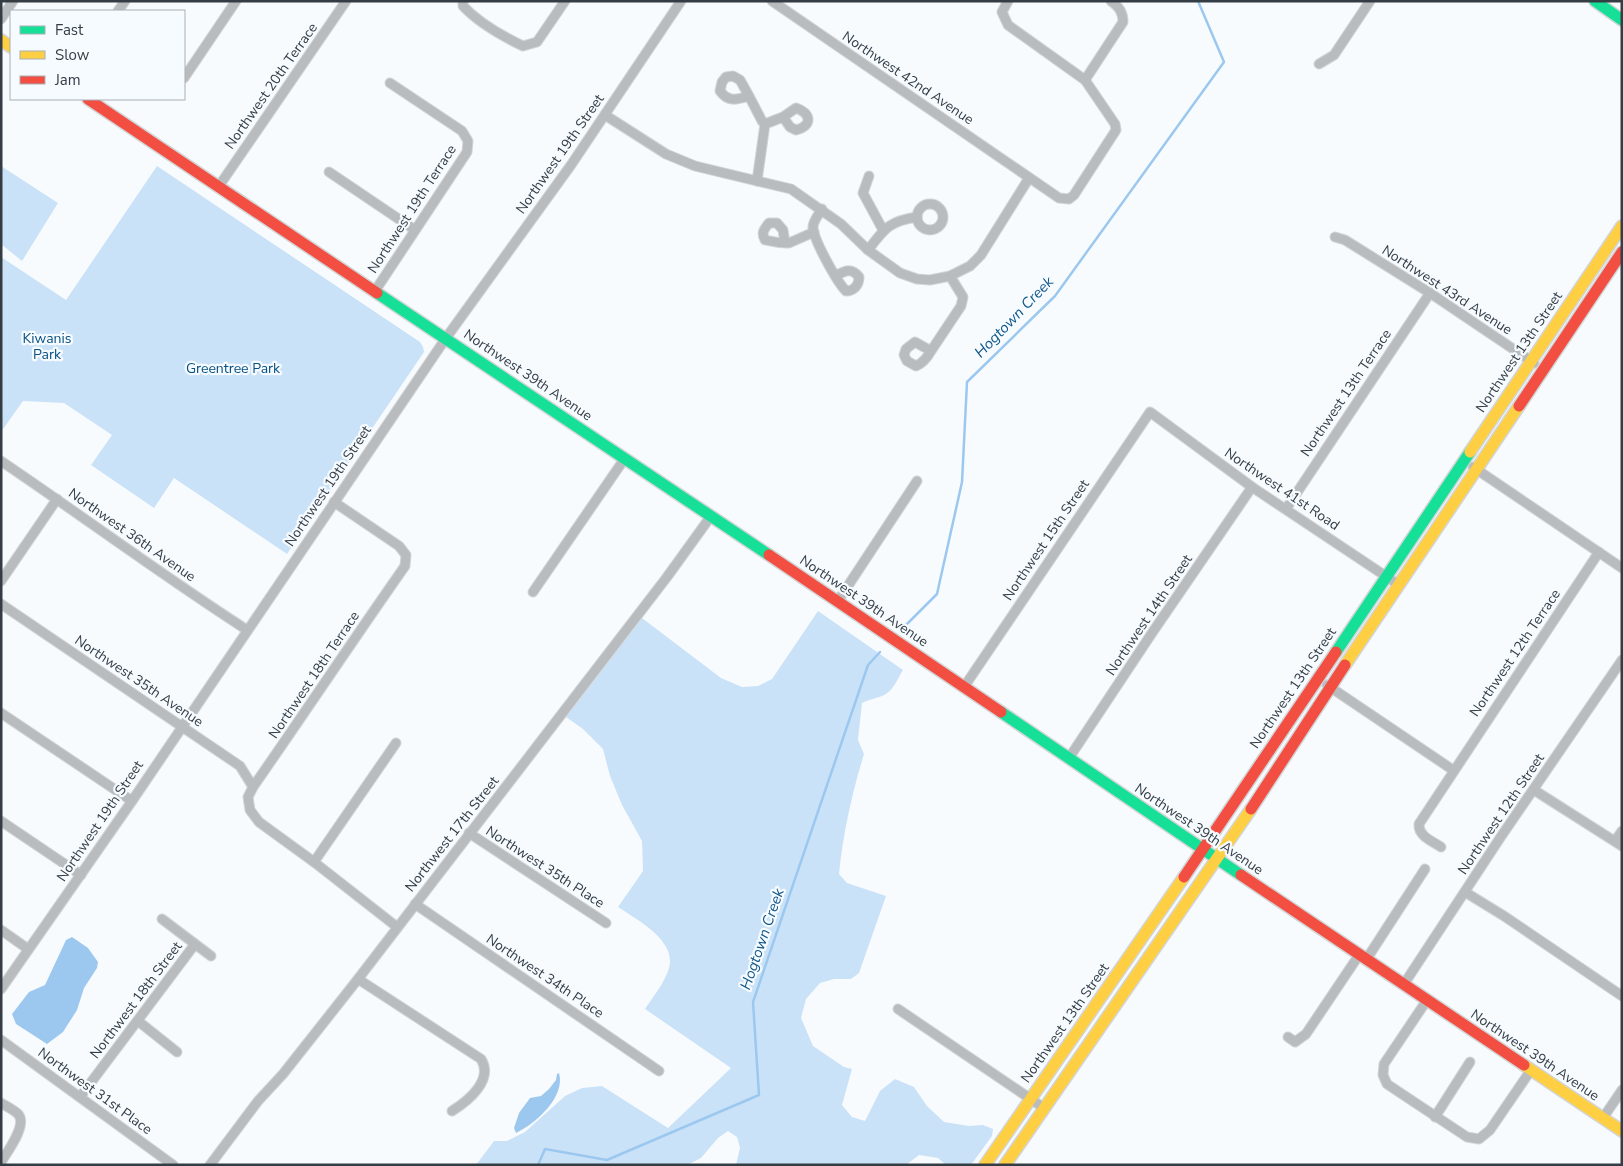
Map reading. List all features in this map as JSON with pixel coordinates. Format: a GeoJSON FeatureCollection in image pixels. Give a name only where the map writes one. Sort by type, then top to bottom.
{"type":"FeatureCollection","features":[{"type":"Feature","properties":{"kind":"main road"},"geometry":{"type":"LineString","coordinates":[[1595,1],[1622,20]]}},
{"type":"Feature","properties":{"kind":"main road","name":"Northwest 39th Avenue"},"geometry":{"type":"LineString","coordinates":[[90,100],[838,601],[1622,1131]]}},
{"type":"Feature","properties":{"kind":"main road","name":"Northwest 13th Street"},"geometry":{"type":"LineString","coordinates":[[985,1165],[1203,849],[1622,226]]}},
{"type":"Feature","properties":{"kind":"main road","name":"Northwest 13th Street"},"geometry":{"type":"LineString","coordinates":[[1005,1165],[1269,783],[1398,585],[1622,252]]}},
{"type":"Feature","properties":{"kind":"street"},"geometry":{"type":"LineString","coordinates":[[1,19],[13,1]]}},
{"type":"Feature","properties":{"kind":"street"},"geometry":{"type":"LineString","coordinates":[[185,77],[236,1]]}},
{"type":"Feature","properties":{"kind":"street","name":"Northwest 20th Terrace"},"geometry":{"type":"LineString","coordinates":[[219,186],[346,1]]}},
{"type":"Feature","properties":{"kind":"street"},"geometry":{"type":"LineString","coordinates":[[462,1],[463,6],[470,13],[523,46],[537,42],[564,1]]}},
{"type":"Feature","properties":{"kind":"street","name":"Northwest 19th Street"},"geometry":{"type":"LineString","coordinates":[[1,989],[132,801],[446,338],[605,115],[681,1]]}},
{"type":"Feature","properties":{"kind":"street","name":"Northwest 42nd Avenue"},"geometry":{"type":"LineString","coordinates":[[772,1],[1059,198],[1069,199],[1074,195],[1116,130],[1115,124],[1084,80]]}},
{"type":"Feature","properties":{"kind":"street"},"geometry":{"type":"LineString","coordinates":[[1008,1],[1002,12],[1008,25],[1084,80],[1123,22],[1123,15],[1119,6],[1112,1]]}},
{"type":"Feature","properties":{"kind":"street"},"geometry":{"type":"LineString","coordinates":[[1319,64],[1334,55],[1370,1]]}},
{"type":"Feature","properties":{"kind":"street","name":"Northwest 19th Terrace"},"geometry":{"type":"LineString","coordinates":[[375,290],[467,152],[468,141],[462,131],[390,82]]}},
{"type":"Feature","properties":{"kind":"street"},"geometry":{"type":"LineString","coordinates":[[748,96],[765,124],[758,180]]}},
{"type":"Feature","properties":{"kind":"street"},"geometry":{"type":"LineString","coordinates":[[605,115],[666,154],[695,166],[791,189],[822,209],[868,250],[900,273],[917,279],[930,280],[950,276],[970,266],[981,255],[1029,178]]}},
{"type":"Feature","properties":{"kind":"street"},"geometry":{"type":"LineString","coordinates":[[765,124],[782,116]]}},
{"type":"Feature","properties":{"kind":"street"},"geometry":{"type":"LineString","coordinates":[[329,172],[415,230]]}},
{"type":"Feature","properties":{"kind":"street"},"geometry":{"type":"LineString","coordinates":[[869,176],[863,193],[883,230]]}},
{"type":"Feature","properties":{"kind":"street"},"geometry":{"type":"LineString","coordinates":[[822,209],[813,225],[814,232],[835,276]]}},
{"type":"Feature","properties":{"kind":"street"},"geometry":{"type":"LineString","coordinates":[[868,250],[883,230],[903,219],[917,217]]}},
{"type":"Feature","properties":{"kind":"street"},"geometry":{"type":"LineString","coordinates":[[785,243],[814,232]]}},
{"type":"Feature","properties":{"kind":"street","name":"Northwest 43rd Avenue"},"geometry":{"type":"LineString","coordinates":[[1335,238],[1345,240],[1430,293],[1542,369]]}},
{"type":"Feature","properties":{"kind":"street"},"geometry":{"type":"LineString","coordinates":[[931,351],[961,306],[963,297],[950,276]]}},
{"type":"Feature","properties":{"kind":"street","name":"Northwest 13th Terrace"},"geometry":{"type":"LineString","coordinates":[[1286,509],[1430,293]]}},
{"type":"Feature","properties":{"kind":"street","name":"Northwest 15th Street"},"geometry":{"type":"LineString","coordinates":[[964,687],[1138,428],[1150,412],[1152,414]]}},
{"type":"Feature","properties":{"kind":"street","name":"Northwest 41st Road"},"geometry":{"type":"LineString","coordinates":[[1152,414],[1252,488],[1398,585]]}},
{"type":"Feature","properties":{"kind":"street"},"geometry":{"type":"LineString","coordinates":[[533,592],[625,458]]}},
{"type":"Feature","properties":{"kind":"street"},"geometry":{"type":"LineString","coordinates":[[1464,460],[1622,568]]}},
{"type":"Feature","properties":{"kind":"street","name":"Northwest 36th Avenue"},"geometry":{"type":"LineString","coordinates":[[1,461],[217,612],[247,630]]}},
{"type":"Feature","properties":{"kind":"street"},"geometry":{"type":"LineString","coordinates":[[838,601],[917,481]]}},
{"type":"Feature","properties":{"kind":"street","name":"Northwest 14th Street"},"geometry":{"type":"LineString","coordinates":[[1069,758],[1252,488]]}},
{"type":"Feature","properties":{"kind":"street"},"geometry":{"type":"LineString","coordinates":[[1,581],[57,499]]}},
{"type":"Feature","properties":{"kind":"street","name":"Northwest 18th Terrace"},"geometry":{"type":"LineString","coordinates":[[314,862],[259,822],[250,810],[248,797],[253,787],[309,708],[327,678],[405,566],[406,556],[399,546],[334,502]]}},
{"type":"Feature","properties":{"kind":"street","name":"Northwest 17th Street"},"geometry":{"type":"LineString","coordinates":[[210,1165],[258,1102],[283,1074],[358,979],[711,516]]}},
{"type":"Feature","properties":{"kind":"street","name":"Northwest 12th Terrace"},"geometry":{"type":"LineString","coordinates":[[1441,847],[1422,834],[1419,824],[1599,552]]}},
{"type":"Feature","properties":{"kind":"street","name":"Northwest 35th Avenue"},"geometry":{"type":"LineString","coordinates":[[1,604],[240,766],[253,787]]}},
{"type":"Feature","properties":{"kind":"street","name":"Northwest 12th Street"},"geometry":{"type":"LineString","coordinates":[[1404,984],[1500,838],[1622,660]]}},
{"type":"Feature","properties":{"kind":"street"},"geometry":{"type":"LineString","coordinates":[[1317,679],[1453,770]]}},
{"type":"Feature","properties":{"kind":"street"},"geometry":{"type":"LineString","coordinates":[[1,713],[132,801]]}},
{"type":"Feature","properties":{"kind":"street"},"geometry":{"type":"LineString","coordinates":[[396,743],[314,862],[397,927]]}},
{"type":"Feature","properties":{"kind":"street"},"geometry":{"type":"LineString","coordinates":[[1534,790],[1618,844],[1622,831]]}},
{"type":"Feature","properties":{"kind":"street"},"geometry":{"type":"LineString","coordinates":[[1,821],[80,875]]}},
{"type":"Feature","properties":{"kind":"street","name":"Northwest 35th Place"},"geometry":{"type":"LineString","coordinates":[[469,833],[606,923]]}},
{"type":"Feature","properties":{"kind":"street"},"geometry":{"type":"LineString","coordinates":[[1288,1038],[1295,1042],[1306,1034],[1425,869]]}},
{"type":"Feature","properties":{"kind":"street"},"geometry":{"type":"LineString","coordinates":[[1465,892],[1504,916],[1622,996]]}},
{"type":"Feature","properties":{"kind":"street","name":"Northwest 34th Place"},"geometry":{"type":"LineString","coordinates":[[415,904],[659,1071]]}},
{"type":"Feature","properties":{"kind":"street"},"geometry":{"type":"LineString","coordinates":[[162,919],[211,956]]}},
{"type":"Feature","properties":{"kind":"street"},"geometry":{"type":"LineString","coordinates":[[1,930],[28,949]]}},
{"type":"Feature","properties":{"kind":"street","name":"Northwest 18th Street"},"geometry":{"type":"LineString","coordinates":[[80,1097],[196,944]]}},
{"type":"Feature","properties":{"kind":"street"},"geometry":{"type":"LineString","coordinates":[[358,979],[480,1059],[485,1069],[485,1076],[469,1098],[452,1111]]}},
{"type":"Feature","properties":{"kind":"street"},"geometry":{"type":"LineString","coordinates":[[1427,1000],[1391,1053],[1382,1070],[1387,1084],[1435,1117],[1468,1137],[1479,1139],[1490,1130],[1531,1070]]}},
{"type":"Feature","properties":{"kind":"street"},"geometry":{"type":"LineString","coordinates":[[898,1009],[1044,1108]]}},
{"type":"Feature","properties":{"kind":"street"},"geometry":{"type":"LineString","coordinates":[[138,1021],[178,1052]]}},
{"type":"Feature","properties":{"kind":"street","name":"Northwest 31st Place"},"geometry":{"type":"LineString","coordinates":[[1,1040],[172,1165]]}},
{"type":"Feature","properties":{"kind":"street"},"geometry":{"type":"LineString","coordinates":[[1435,1117],[1470,1062]]}},
{"type":"Feature","properties":{"kind":"street"},"geometry":{"type":"LineString","coordinates":[[1603,1118],[1622,1090]]}},
{"type":"Feature","properties":{"kind":"street"},"geometry":{"type":"LineString","coordinates":[[1,1103],[19,1115],[21,1120],[20,1129],[1,1162]]}},
{"type":"Feature","properties":{"kind":"green space"},"geometry":{"type":"Polygon","coordinates":[[[1,166],[58,203],[22,261],[1,244],[1,166]]]}},
{"type":"Feature","properties":{"kind":"green space","name":"Greentree Park"},"geometry":{"type":"Polygon","coordinates":[[[157,166],[420,342],[423,347],[424,352],[287,554],[174,478],[154,508],[91,465],[112,435],[64,403],[23,401],[1,432],[1,257],[66,300],[157,166]]]}},
{"type":"Feature","properties":{"kind":"green space"},"geometry":{"type":"Polygon","coordinates":[[[818,611],[903,670],[889,692],[862,703],[858,740],[864,754],[848,814],[839,874],[847,883],[886,896],[859,973],[851,979],[834,979],[820,983],[806,999],[801,1018],[813,1046],[844,1067],[852,1069],[842,1105],[852,1117],[865,1121],[880,1091],[895,1079],[914,1087],[927,1106],[944,1122],[969,1126],[983,1125],[993,1129],[992,1136],[971,1165],[946,1165],[938,1158],[919,1155],[906,1165],[736,1165],[740,1148],[737,1137],[728,1131],[718,1138],[701,1158],[687,1165],[476,1165],[494,1141],[507,1141],[525,1132],[565,1096],[582,1088],[602,1086],[668,1128],[731,1068],[645,1009],[664,980],[670,961],[669,952],[658,937],[642,923],[618,907],[643,871],[642,841],[622,805],[610,776],[603,749],[583,729],[566,717],[642,618],[721,678],[742,687],[758,686],[772,679],[818,611]]]}},
{"type":"Feature","properties":{"kind":"water"},"geometry":{"type":"Polygon","coordinates":[[[72,937],[88,948],[98,962],[97,968],[84,988],[77,1010],[63,1032],[47,1044],[16,1024],[12,1014],[29,992],[45,985],[66,940],[72,937]]]}},
{"type":"Feature","properties":{"kind":"water"},"geometry":{"type":"Polygon","coordinates":[[[559,1073],[558,1091],[547,1109],[532,1123],[516,1133],[514,1128],[519,1113],[530,1098],[541,1096],[549,1089],[559,1073]]]}},
{"type":"Feature","properties":{"kind":"waterway","name":"Hogtown Creek"},"geometry":{"type":"LineString","coordinates":[[906,625],[937,594],[962,482],[967,382],[1055,296],[1224,62],[1198,1]]}},
{"type":"Feature","properties":{"kind":"waterway","name":"Hogtown Creek"},"geometry":{"type":"LineString","coordinates":[[538,1165],[545,1149],[607,1160],[759,1095],[753,1002],[868,665],[880,652]]}},
{"type":"Feature","properties":{"kind":"traffic: fast"},"geometry":{"type":"LineString","coordinates":[[1595,1],[1622,20]]}},
{"type":"Feature","properties":{"kind":"traffic: fast"},"geometry":{"type":"LineString","coordinates":[[377,293],[769,555]]}},
{"type":"Feature","properties":{"kind":"traffic: fast"},"geometry":{"type":"LineString","coordinates":[[1336,652],[1470,452]]}},
{"type":"Feature","properties":{"kind":"traffic: fast"},"geometry":{"type":"LineString","coordinates":[[1001,712],[1241,875]]}},
{"type":"Feature","properties":{"kind":"traffic: slow"},"geometry":{"type":"LineString","coordinates":[[1,40],[10,46]]}},
{"type":"Feature","properties":{"kind":"traffic: slow"},"geometry":{"type":"LineString","coordinates":[[1470,452],[1622,226]]}},
{"type":"Feature","properties":{"kind":"traffic: slow"},"geometry":{"type":"LineString","coordinates":[[1345,665],[1519,406]]}},
{"type":"Feature","properties":{"kind":"traffic: slow"},"geometry":{"type":"LineString","coordinates":[[1005,1165],[1251,809]]}},
{"type":"Feature","properties":{"kind":"traffic: slow"},"geometry":{"type":"LineString","coordinates":[[985,1165],[1184,877]]}},
{"type":"Feature","properties":{"kind":"traffic: slow"},"geometry":{"type":"LineString","coordinates":[[1524,1065],[1622,1131]]}},
{"type":"Feature","properties":{"kind":"traffic: jam"},"geometry":{"type":"LineString","coordinates":[[89,100],[377,293]]}},
{"type":"Feature","properties":{"kind":"traffic: jam"},"geometry":{"type":"LineString","coordinates":[[1519,406],[1622,252]]}},
{"type":"Feature","properties":{"kind":"traffic: jam"},"geometry":{"type":"LineString","coordinates":[[769,555],[1001,712]]}},
{"type":"Feature","properties":{"kind":"traffic: jam"},"geometry":{"type":"LineString","coordinates":[[1184,877],[1336,652]]}},
{"type":"Feature","properties":{"kind":"traffic: jam"},"geometry":{"type":"LineString","coordinates":[[1251,809],[1345,665]]}},
{"type":"Feature","properties":{"kind":"traffic: jam"},"geometry":{"type":"LineString","coordinates":[[1241,875],[1524,1065]]}},
{"type":"Feature","properties":{"kind":"park label","name":"Kiwanis Park"},"geometry":{"type":"Point","coordinates":[47,346]}}]}
